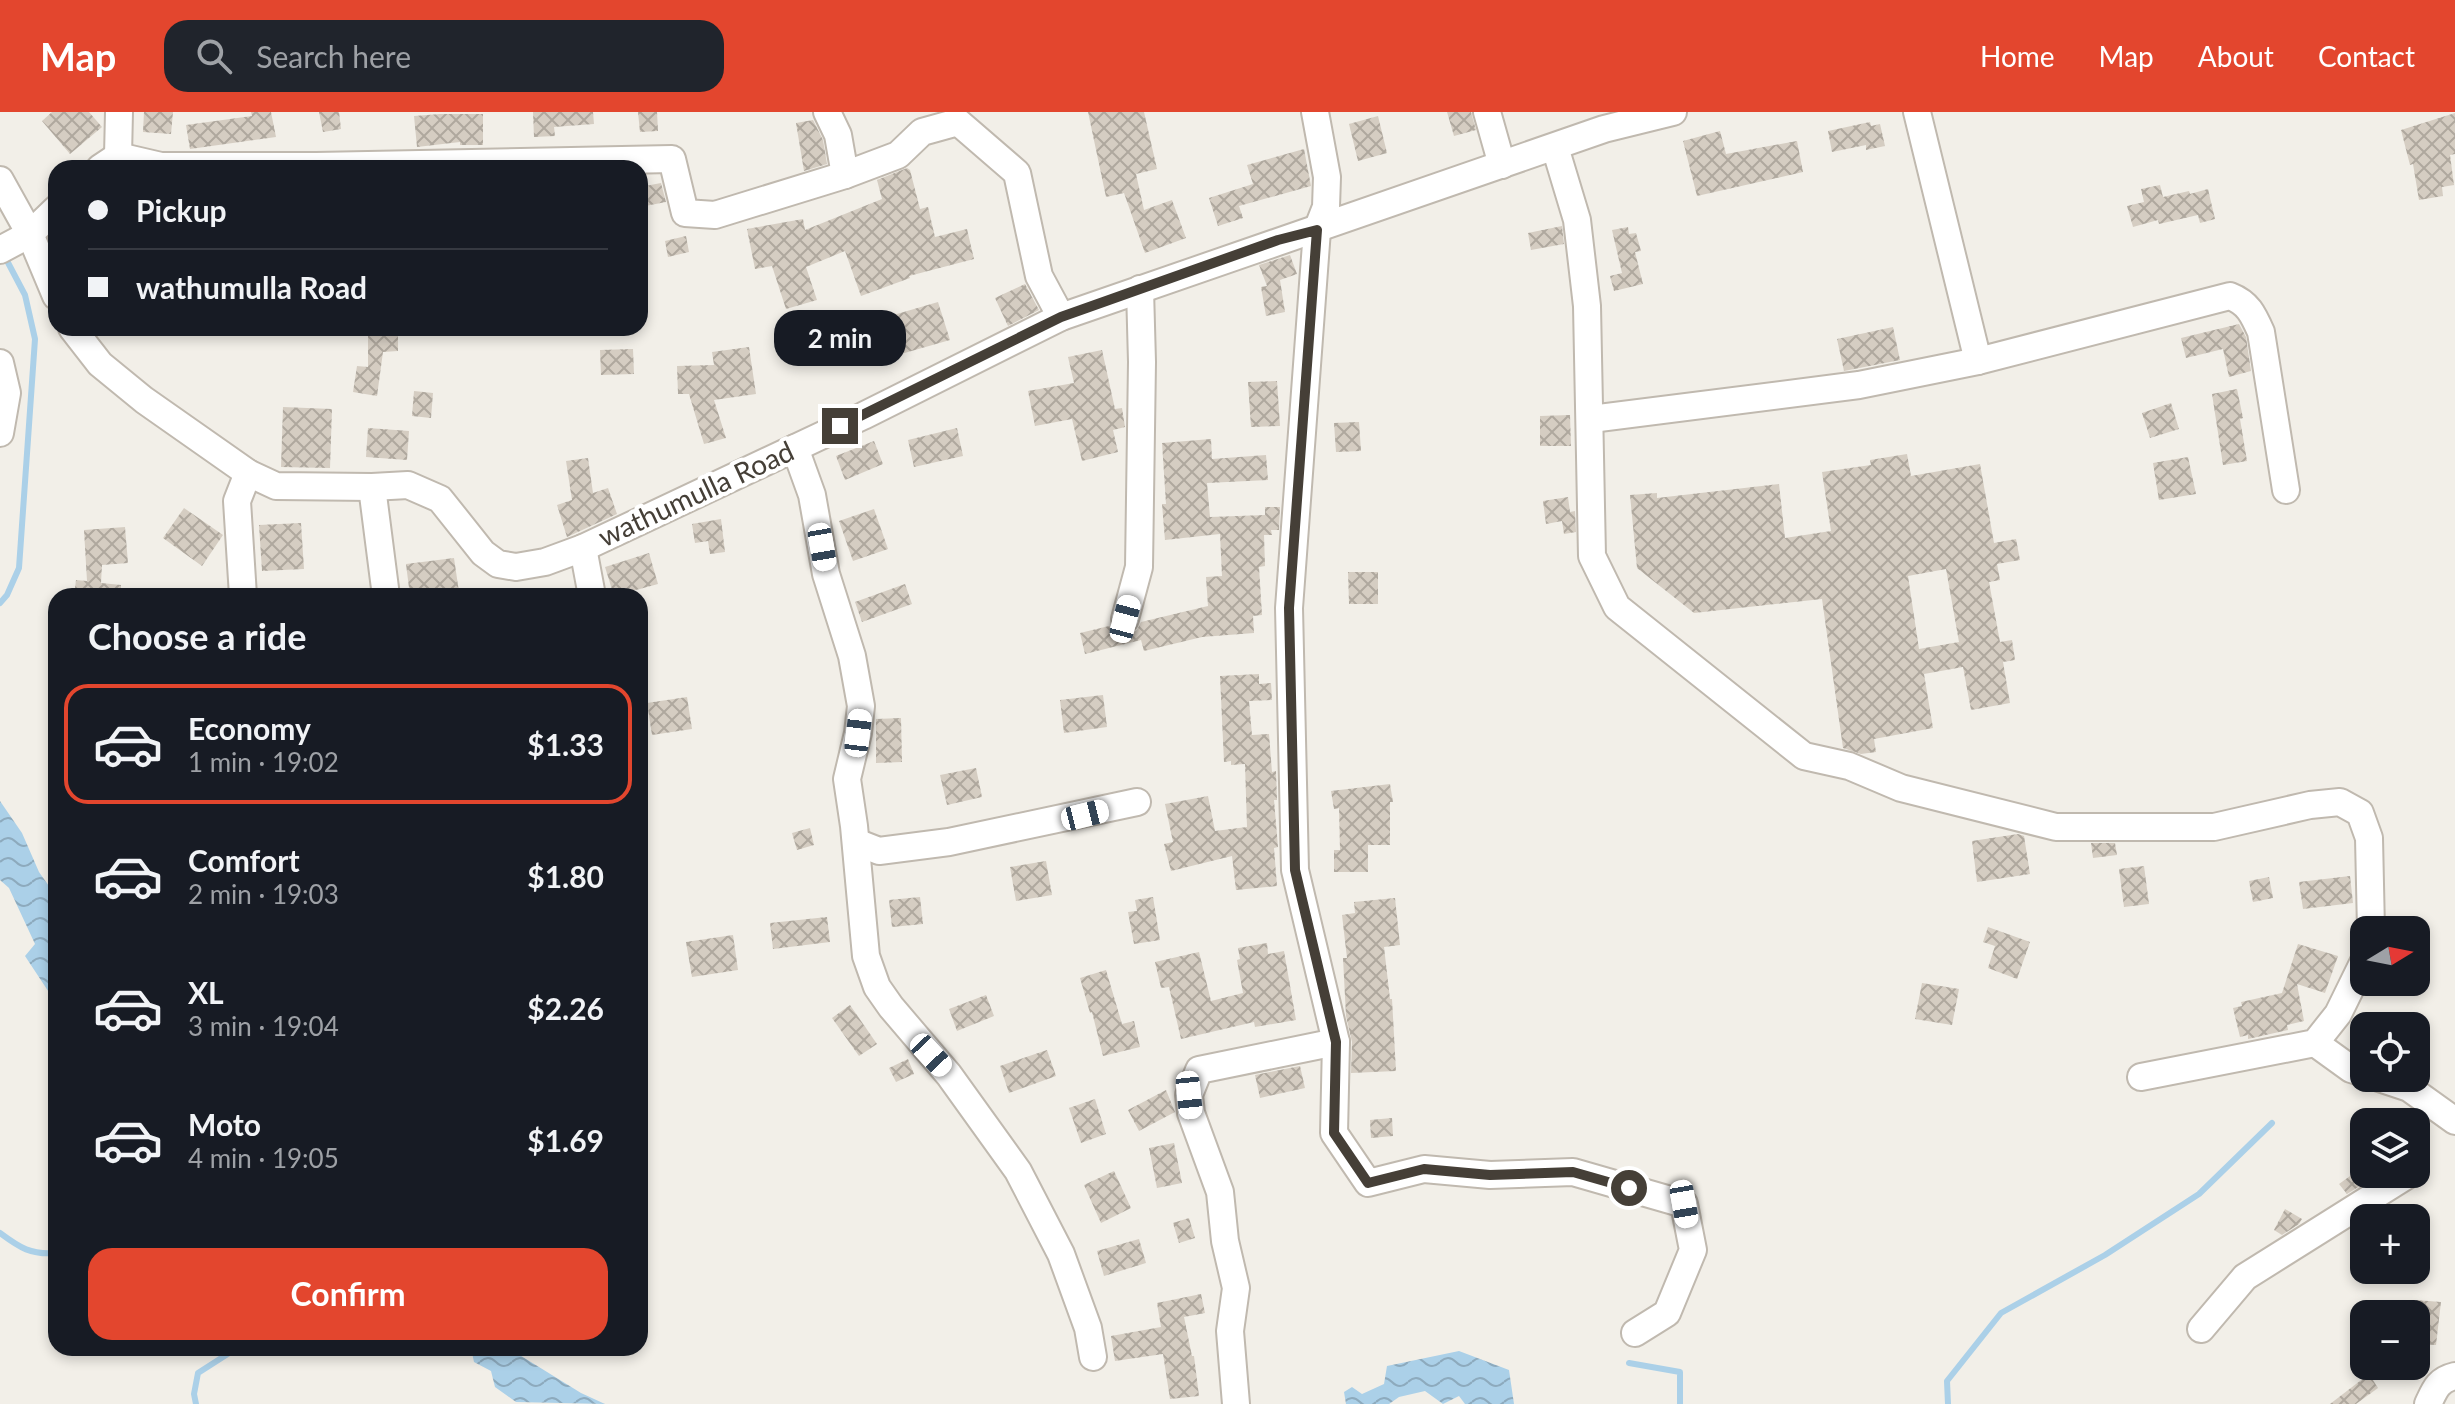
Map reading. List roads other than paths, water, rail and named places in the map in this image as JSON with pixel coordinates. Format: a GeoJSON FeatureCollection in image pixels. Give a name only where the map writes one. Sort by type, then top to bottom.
{"type":"FeatureCollection","features":[{"type":"Feature","properties":{"kind":"street"},"geometry":{"type":"LineString","coordinates":[[109,160],[119,112]]}},
{"type":"Feature","properties":{"kind":"street"},"geometry":{"type":"LineString","coordinates":[[827,112],[838,135],[845,175]]}},
{"type":"Feature","properties":{"kind":"street"},"geometry":{"type":"LineString","coordinates":[[1315,112],[1327,177],[1326,207],[1317,230],[1289,608],[1295,870],[1336,1042],[1334,1133],[1368,1183],[1424,1169],[1490,1175],[1573,1172],[1684,1204],[1693,1250],[1667,1313],[1635,1333]]}},
{"type":"Feature","properties":{"kind":"street"},"geometry":{"type":"LineString","coordinates":[[1487,112],[1502,165]]}},
{"type":"Feature","properties":{"kind":"street","name":"wathumulla Road"},"geometry":{"type":"LineString","coordinates":[[78,336],[100,364],[144,400],[248,473],[276,486],[408,485],[440,499],[483,553],[498,564],[516,567],[545,562],[583,548],[1061,317],[1604,129],[1673,112]]}},
{"type":"Feature","properties":{"kind":"street"},"geometry":{"type":"LineString","coordinates":[[1917,112],[1978,361]]}},
{"type":"Feature","properties":{"kind":"street"},"geometry":{"type":"LineString","coordinates":[[621,160],[672,159],[685,213],[715,215],[845,175],[898,155],[922,132],[958,122],[1017,173],[1039,276],[1061,317]]}},
{"type":"Feature","properties":{"kind":"street"},"geometry":{"type":"LineString","coordinates":[[1555,147],[1577,220],[1587,306],[1592,556],[1617,607],[1804,756],[1849,766],[1901,788],[2056,827],[2214,827],[2310,805],[2340,802],[2360,813],[2369,838],[2371,916]]}},
{"type":"Feature","properties":{"kind":"street"},"geometry":{"type":"LineString","coordinates":[[0,180],[15,242],[48,285]]}},
{"type":"Feature","properties":{"kind":"street"},"geometry":{"type":"LineString","coordinates":[[15,242],[48,215]]}},
{"type":"Feature","properties":{"kind":"street"},"geometry":{"type":"LineString","coordinates":[[1125,619],[1139,567],[1140,289]]}},
{"type":"Feature","properties":{"kind":"street"},"geometry":{"type":"LineString","coordinates":[[1591,419],[1859,385],[1978,361],[2230,296],[2244,302],[2261,332],[2286,490]]}},
{"type":"Feature","properties":{"kind":"street"},"geometry":{"type":"LineString","coordinates":[[0,363],[7,393],[0,433]]}},
{"type":"Feature","properties":{"kind":"street"},"geometry":{"type":"LineString","coordinates":[[795,448],[812,495],[826,574],[852,656],[861,706],[847,779],[866,956],[877,987],[891,1007],[949,1075],[1018,1171],[1061,1254],[1088,1328],[1093,1357]]}},
{"type":"Feature","properties":{"kind":"street"},"geometry":{"type":"LineString","coordinates":[[242,588],[237,501],[248,473]]}},
{"type":"Feature","properties":{"kind":"street"},"geometry":{"type":"LineString","coordinates":[[372,487],[385,588]]}},
{"type":"Feature","properties":{"kind":"street"},"geometry":{"type":"LineString","coordinates":[[583,548],[591,588]]}},
{"type":"Feature","properties":{"kind":"street"},"geometry":{"type":"LineString","coordinates":[[856,842],[879,851],[949,842],[1137,802]]}},
{"type":"Feature","properties":{"kind":"street"},"geometry":{"type":"LineString","coordinates":[[2141,1077],[2315,1043],[2338,1014],[2350,990]]}},
{"type":"Feature","properties":{"kind":"street"},"geometry":{"type":"LineString","coordinates":[[1236,1404],[1230,1331],[1236,1288],[1225,1241],[1220,1192],[1191,1113],[1189,1095],[1199,1070],[1336,1042]]}},
{"type":"Feature","properties":{"kind":"street"},"geometry":{"type":"LineString","coordinates":[[2315,1043],[2350,1068]]}},
{"type":"Feature","properties":{"kind":"street"},"geometry":{"type":"LineString","coordinates":[[2415,1092],[2455,1121]]}},
{"type":"Feature","properties":{"kind":"street"},"geometry":{"type":"LineString","coordinates":[[2201,1329],[2245,1277],[2387,1188]]}},
{"type":"Feature","properties":{"kind":"street"},"geometry":{"type":"LineString","coordinates":[[2428,1404],[2435,1388],[2444,1378],[2455,1376]]}},
{"type":"Feature","properties":{"kind":"water"},"geometry":{"type":"Polygon","coordinates":[[[0,801],[22,833],[48,885],[48,991],[25,956],[35,944],[9,888],[0,880],[0,801]]]}},
{"type":"Feature","properties":{"kind":"water"},"geometry":{"type":"Polygon","coordinates":[[[1459,1351],[1509,1370],[1514,1404],[1465,1404],[1459,1396],[1443,1404],[1425,1391],[1399,1397],[1389,1404],[1346,1404],[1344,1392],[1352,1387],[1362,1394],[1384,1384],[1387,1366],[1459,1351]]]}},
{"type":"Feature","properties":{"kind":"water"},"geometry":{"type":"Polygon","coordinates":[[[473,1356],[521,1356],[605,1404],[516,1402],[495,1387],[491,1371],[474,1362],[473,1356]]]}},
{"type":"Feature","properties":{"kind":"waterway"},"geometry":{"type":"LineString","coordinates":[[0,603],[19,568],[35,339],[25,295],[4,255]]}},
{"type":"Feature","properties":{"kind":"waterway"},"geometry":{"type":"LineString","coordinates":[[1948,1404],[1947,1381],[2001,1313],[2105,1255],[2199,1194],[2272,1123]]}},
{"type":"Feature","properties":{"kind":"waterway"},"geometry":{"type":"LineString","coordinates":[[0,1233],[26,1249],[48,1253]]}},
{"type":"Feature","properties":{"kind":"waterway"},"geometry":{"type":"LineString","coordinates":[[196,1404],[194,1394],[198,1373],[225,1356]]}},
{"type":"Feature","properties":{"kind":"waterway"},"geometry":{"type":"LineString","coordinates":[[1629,1363],[1680,1372],[1680,1404]]}}]}
